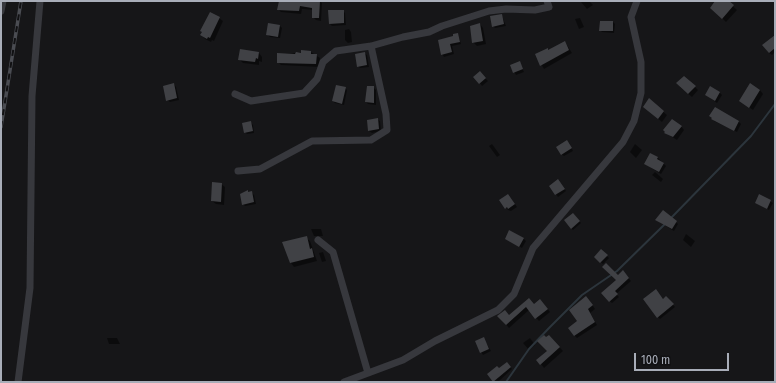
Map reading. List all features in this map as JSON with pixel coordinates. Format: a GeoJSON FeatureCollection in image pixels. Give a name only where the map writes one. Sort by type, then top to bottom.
{"type":"FeatureCollection","features":[{"type":"Feature","properties":{"kind":"street"},"geometry":{"type":"LineString","coordinates":[[1,11],[3,1]]}},
{"type":"Feature","properties":{"kind":"street"},"geometry":{"type":"LineString","coordinates":[[18,382],[30,288],[32,96],[40,1]]}},
{"type":"Feature","properties":{"kind":"street"},"geometry":{"type":"LineString","coordinates":[[235,94],[251,101],[304,92],[317,80],[323,62],[336,51],[371,46],[403,37],[430,32],[442,26],[489,11],[506,9],[535,10],[549,6],[547,1]]}},
{"type":"Feature","properties":{"kind":"street"},"geometry":{"type":"LineString","coordinates":[[344,382],[403,360],[435,341],[498,310],[514,294],[533,248],[623,142],[634,121],[641,93],[641,62],[631,17],[637,1]]}},
{"type":"Feature","properties":{"kind":"street"},"geometry":{"type":"LineString","coordinates":[[238,171],[260,169],[312,141],[371,140],[387,130],[386,114],[371,46]]}},
{"type":"Feature","properties":{"kind":"street"},"geometry":{"type":"LineString","coordinates":[[318,240],[332,252],[368,373]]}},
{"type":"Feature","properties":{"kind":"building"},"geometry":{"type":"Polygon","coordinates":[[[279,1],[320,1],[319,18],[312,18],[312,8],[300,6],[299,11],[277,10],[279,1]]]}},
{"type":"Feature","properties":{"kind":"building"},"geometry":{"type":"Polygon","coordinates":[[[715,1],[729,1],[734,5],[722,19],[710,8],[715,1]]]}},
{"type":"Feature","properties":{"kind":"building"},"geometry":{"type":"Polygon","coordinates":[[[328,10],[344,10],[344,23],[329,24],[328,10]]]}},
{"type":"Feature","properties":{"kind":"building"},"geometry":{"type":"Polygon","coordinates":[[[210,12],[220,17],[210,38],[208,37],[207,39],[200,35],[202,32],[200,31],[210,12]]]}},
{"type":"Feature","properties":{"kind":"building"},"geometry":{"type":"Polygon","coordinates":[[[502,14],[504,24],[492,27],[490,16],[502,14]]]}},
{"type":"Feature","properties":{"kind":"building"},"geometry":{"type":"Polygon","coordinates":[[[600,21],[613,21],[613,31],[599,31],[600,21]]]}},
{"type":"Feature","properties":{"kind":"building"},"geometry":{"type":"Polygon","coordinates":[[[268,23],[280,25],[278,37],[266,35],[268,23]]]}},
{"type":"Feature","properties":{"kind":"building"},"geometry":{"type":"Polygon","coordinates":[[[480,23],[483,41],[472,43],[470,26],[480,23]]]}},
{"type":"Feature","properties":{"kind":"building"},"geometry":{"type":"Polygon","coordinates":[[[458,33],[460,42],[450,44],[452,52],[441,55],[438,40],[458,33]]]}},
{"type":"Feature","properties":{"kind":"building"},"geometry":{"type":"Polygon","coordinates":[[[775,35],[775,48],[769,53],[762,45],[775,35]]]}},
{"type":"Feature","properties":{"kind":"building"},"geometry":{"type":"Polygon","coordinates":[[[565,41],[569,50],[540,66],[535,54],[548,48],[548,50],[565,41]]]}},
{"type":"Feature","properties":{"kind":"building"},"geometry":{"type":"Polygon","coordinates":[[[240,49],[259,52],[258,59],[256,58],[255,62],[238,60],[240,49]]]}},
{"type":"Feature","properties":{"kind":"building"},"geometry":{"type":"Polygon","coordinates":[[[301,50],[311,51],[311,54],[317,54],[316,64],[277,63],[277,53],[295,54],[296,52],[301,53],[301,50]]]}},
{"type":"Feature","properties":{"kind":"building"},"geometry":{"type":"Polygon","coordinates":[[[365,52],[367,65],[357,67],[355,54],[365,52]]]}},
{"type":"Feature","properties":{"kind":"building"},"geometry":{"type":"Polygon","coordinates":[[[520,61],[523,69],[513,73],[510,65],[520,61]]]}},
{"type":"Feature","properties":{"kind":"building"},"geometry":{"type":"Polygon","coordinates":[[[480,71],[486,78],[479,84],[473,77],[480,71]]]}},
{"type":"Feature","properties":{"kind":"building"},"geometry":{"type":"Polygon","coordinates":[[[684,76],[696,86],[688,94],[676,83],[684,76]]]}},
{"type":"Feature","properties":{"kind":"building"},"geometry":{"type":"Polygon","coordinates":[[[174,83],[177,98],[166,101],[163,86],[174,83]]]}},
{"type":"Feature","properties":{"kind":"building"},"geometry":{"type":"Polygon","coordinates":[[[750,83],[760,90],[749,108],[739,101],[750,83]]]}},
{"type":"Feature","properties":{"kind":"building"},"geometry":{"type":"Polygon","coordinates":[[[336,85],[346,87],[342,104],[332,101],[336,85]]]}},
{"type":"Feature","properties":{"kind":"building"},"geometry":{"type":"Polygon","coordinates":[[[367,86],[374,86],[374,103],[365,102],[367,86]]]}},
{"type":"Feature","properties":{"kind":"building"},"geometry":{"type":"Polygon","coordinates":[[[710,86],[720,92],[715,101],[705,95],[710,86]]]}},
{"type":"Feature","properties":{"kind":"building"},"geometry":{"type":"Polygon","coordinates":[[[649,98],[664,111],[658,119],[643,107],[649,98]]]}},
{"type":"Feature","properties":{"kind":"building"},"geometry":{"type":"Polygon","coordinates":[[[715,107],[739,121],[734,131],[711,119],[712,118],[709,116],[715,107]]]}},
{"type":"Feature","properties":{"kind":"building"},"geometry":{"type":"Polygon","coordinates":[[[378,118],[379,129],[368,131],[367,120],[378,118]]]}},
{"type":"Feature","properties":{"kind":"building"},"geometry":{"type":"Polygon","coordinates":[[[672,119],[682,126],[673,137],[664,133],[665,132],[663,130],[672,119]]]}},
{"type":"Feature","properties":{"kind":"building"},"geometry":{"type":"Polygon","coordinates":[[[251,121],[253,131],[244,133],[242,123],[251,121]]]}},
{"type":"Feature","properties":{"kind":"building"},"geometry":{"type":"Polygon","coordinates":[[[567,140],[572,148],[561,155],[556,147],[567,140]]]}},
{"type":"Feature","properties":{"kind":"building"},"geometry":{"type":"Polygon","coordinates":[[[650,153],[658,157],[657,159],[664,163],[659,172],[644,164],[650,153]]]}},
{"type":"Feature","properties":{"kind":"building"},"geometry":{"type":"Polygon","coordinates":[[[558,179],[565,189],[555,195],[549,186],[558,179]]]}},
{"type":"Feature","properties":{"kind":"building"},"geometry":{"type":"Polygon","coordinates":[[[212,182],[222,183],[221,202],[211,201],[212,182]]]}},
{"type":"Feature","properties":{"kind":"building"},"geometry":{"type":"Polygon","coordinates":[[[248,190],[248,192],[252,191],[254,202],[242,205],[240,194],[248,190]]]}},
{"type":"Feature","properties":{"kind":"building"},"geometry":{"type":"Polygon","coordinates":[[[508,194],[515,204],[508,209],[507,207],[505,209],[499,200],[508,194]]]}},
{"type":"Feature","properties":{"kind":"building"},"geometry":{"type":"Polygon","coordinates":[[[759,194],[771,200],[767,209],[755,203],[759,194]]]}},
{"type":"Feature","properties":{"kind":"building"},"geometry":{"type":"Polygon","coordinates":[[[663,210],[677,221],[672,229],[655,220],[663,210]]]}},
{"type":"Feature","properties":{"kind":"building"},"geometry":{"type":"Polygon","coordinates":[[[573,213],[580,221],[571,229],[564,220],[573,213]]]}},
{"type":"Feature","properties":{"kind":"building"},"geometry":{"type":"Polygon","coordinates":[[[509,230],[524,238],[519,247],[505,239],[509,230]]]}},
{"type":"Feature","properties":{"kind":"building"},"geometry":{"type":"Polygon","coordinates":[[[307,236],[310,249],[312,248],[314,257],[290,263],[282,242],[307,236]]]}},
{"type":"Feature","properties":{"kind":"building"},"geometry":{"type":"Polygon","coordinates":[[[601,249],[608,255],[600,263],[594,257],[601,249]]]}},
{"type":"Feature","properties":{"kind":"building"},"geometry":{"type":"Polygon","coordinates":[[[606,263],[618,275],[623,270],[629,278],[615,291],[618,294],[609,302],[601,293],[616,280],[602,267],[606,263]]]}},
{"type":"Feature","properties":{"kind":"building"},"geometry":{"type":"Polygon","coordinates":[[[656,289],[663,299],[666,296],[674,304],[657,318],[643,299],[656,289]]]}},
{"type":"Feature","properties":{"kind":"building"},"geometry":{"type":"Polygon","coordinates":[[[586,296],[593,305],[588,309],[595,322],[574,336],[568,328],[577,321],[569,310],[586,296]]]}},
{"type":"Feature","properties":{"kind":"building"},"geometry":{"type":"Polygon","coordinates":[[[529,298],[534,304],[540,299],[548,309],[535,319],[526,307],[506,325],[497,316],[505,310],[509,315],[529,298]]]}},
{"type":"Feature","properties":{"kind":"building"},"geometry":{"type":"Polygon","coordinates":[[[544,335],[546,337],[549,335],[560,347],[540,365],[536,360],[547,351],[537,341],[544,335]]]}},
{"type":"Feature","properties":{"kind":"building"},"geometry":{"type":"Polygon","coordinates":[[[484,337],[489,349],[480,353],[475,341],[484,337]]]}},
{"type":"Feature","properties":{"kind":"building"},"geometry":{"type":"Polygon","coordinates":[[[507,362],[511,367],[493,382],[487,374],[497,366],[499,368],[507,362]]]}},
{"type":"Feature","properties":{"kind":"waterway"},"geometry":{"type":"LineString","coordinates":[[671,218],[751,136],[775,104]]}},
{"type":"Feature","properties":{"kind":"waterway"},"geometry":{"type":"LineString","coordinates":[[506,382],[529,349],[582,295],[617,271],[665,224]]}},
{"type":"Feature","properties":{"kind":"railway"},"geometry":{"type":"LineString","coordinates":[[1,127],[21,1]]}}]}
